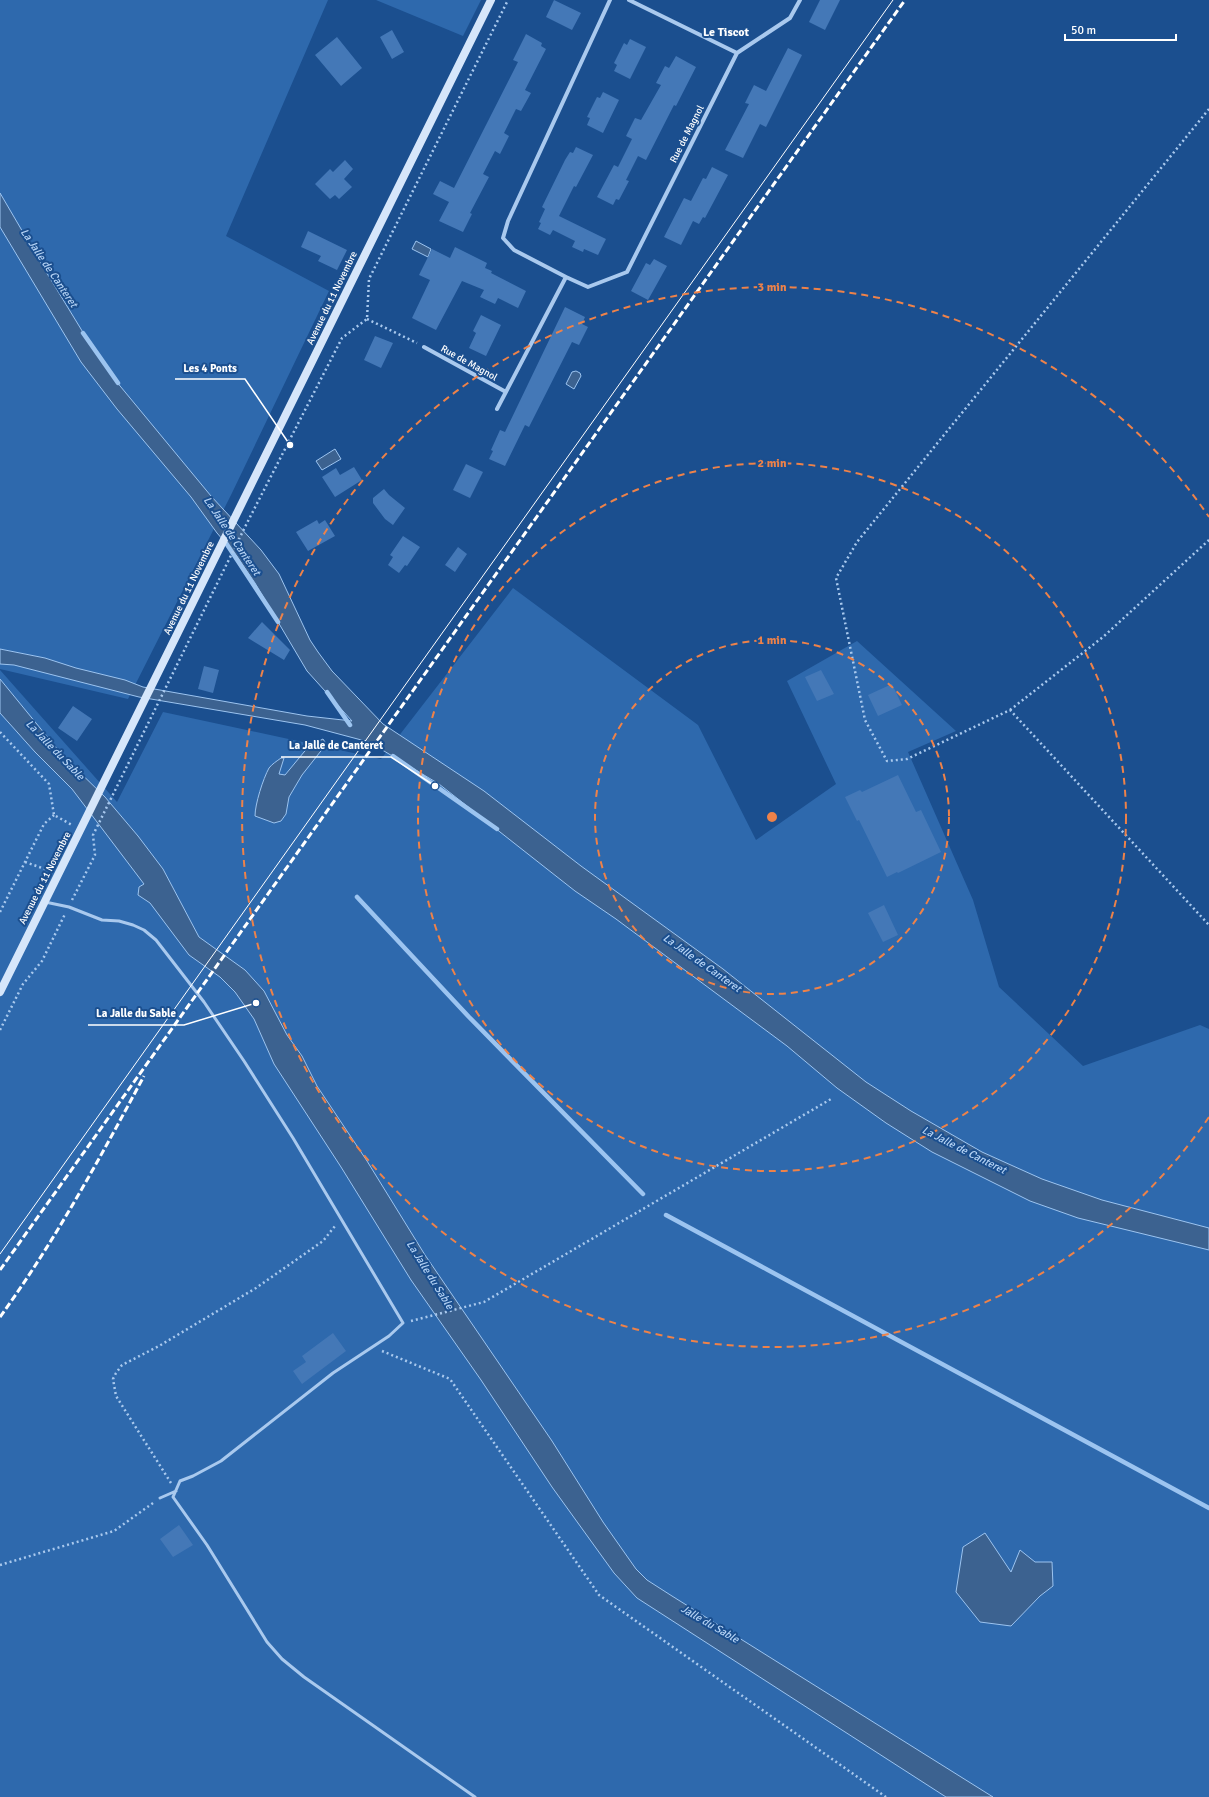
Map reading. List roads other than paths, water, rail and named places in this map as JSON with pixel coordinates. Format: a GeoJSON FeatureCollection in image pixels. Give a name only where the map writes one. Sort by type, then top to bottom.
{"type":"FeatureCollection","features":[{"type":"Feature","properties":{"kind":"main road","name":"Avenue du 11 Novembre"},"geometry":{"type":"LineString","coordinates":[[0,992],[491,0]]}},
{"type":"Feature","properties":{"kind":"street","name":"Rue de Magnol"},"geometry":{"type":"LineString","coordinates":[[610,0],[508,221],[504,238],[514,250],[588,287],[627,272],[737,53]]}},
{"type":"Feature","properties":{"kind":"street"},"geometry":{"type":"LineString","coordinates":[[629,0],[737,53],[790,18],[800,0]]}},
{"type":"Feature","properties":{"kind":"street","name":"Rue de Magnol"},"geometry":{"type":"LineString","coordinates":[[497,408],[566,277]]}},
{"type":"Feature","properties":{"kind":"street","name":"Rue de Magnol"},"geometry":{"type":"LineString","coordinates":[[424,347],[506,392]]}},
{"type":"Feature","properties":{"kind":"lane"},"geometry":{"type":"LineString","coordinates":[[44,902],[69,907],[102,920],[119,921],[132,925],[144,930],[156,940],[204,1002],[244,1061],[293,1138],[403,1323],[389,1336],[333,1373],[221,1461],[193,1476],[180,1481],[173,1497],[214,1555],[267,1642],[282,1659],[316,1685],[475,1797]]}},
{"type":"Feature","properties":{"kind":"lane"},"geometry":{"type":"LineString","coordinates":[[160,1498],[176,1490]]}},
{"type":"Feature","properties":{"kind":"water"},"geometry":{"type":"Polygon","coordinates":[[[0,193],[48,275],[95,352],[111,375],[211,496],[261,550],[279,574],[310,640],[318,652],[332,671],[383,724],[484,791],[581,866],[723,969],[866,1082],[911,1111],[982,1152],[1042,1179],[1102,1200],[1209,1228],[1209,1250],[1078,1218],[1030,1201],[932,1152],[886,1123],[837,1088],[787,1046],[616,919],[575,891],[439,784],[369,742],[305,725],[139,697],[14,665],[0,664],[0,649],[45,658],[76,668],[125,680],[143,687],[307,716],[352,721],[307,671],[255,583],[236,555],[217,533],[191,497],[117,409],[81,362],[0,227],[0,193]]]}},
{"type":"Feature","properties":{"kind":"water"},"geometry":{"type":"Polygon","coordinates":[[[416,241],[431,249],[428,257],[412,249],[416,241]]]}},
{"type":"Feature","properties":{"kind":"water"},"geometry":{"type":"Polygon","coordinates":[[[576,371],[580,373],[581,376],[574,389],[566,384],[572,372],[576,371]]]}},
{"type":"Feature","properties":{"kind":"water"},"geometry":{"type":"Polygon","coordinates":[[[335,449],[341,459],[322,470],[316,461],[335,449]]]}},
{"type":"Feature","properties":{"kind":"water","name":"Jalle du Sable"},"geometry":{"type":"Polygon","coordinates":[[[0,679],[63,756],[105,797],[138,836],[163,869],[199,937],[245,970],[264,991],[287,1035],[302,1056],[317,1086],[367,1161],[425,1255],[552,1441],[603,1522],[636,1569],[647,1580],[672,1596],[993,1797],[946,1797],[637,1598],[614,1573],[552,1487],[481,1380],[411,1280],[341,1167],[274,1064],[254,1019],[235,992],[220,977],[189,955],[150,903],[138,895],[139,887],[144,884],[72,789],[35,752],[0,713],[0,679]]]}},
{"type":"Feature","properties":{"kind":"water"},"geometry":{"type":"Polygon","coordinates":[[[323,739],[325,742],[324,747],[302,775],[289,797],[286,814],[281,821],[274,823],[255,816],[256,805],[264,778],[269,768],[281,758],[284,758],[279,774],[285,775],[309,746],[323,739]]]}},
{"type":"Feature","properties":{"kind":"water"},"geometry":{"type":"Polygon","coordinates":[[[985,1533],[1011,1572],[1020,1550],[1035,1562],[1052,1562],[1053,1586],[1040,1596],[1011,1626],[980,1622],[956,1592],[963,1547],[985,1533]]]}},
{"type":"Feature","properties":{"kind":"waterway","name":"La Jalle de Canteret"},"geometry":{"type":"LineString","coordinates":[[83,333],[118,383]]}},
{"type":"Feature","properties":{"kind":"waterway","name":"La Jalle de Canteret"},"geometry":{"type":"LineString","coordinates":[[226,543],[278,622]]}},
{"type":"Feature","properties":{"kind":"waterway","name":"La Jalle de Canteret"},"geometry":{"type":"LineString","coordinates":[[327,692],[350,725]]}},
{"type":"Feature","properties":{"kind":"waterway","name":"La Jalle de Canteret"},"geometry":{"type":"LineString","coordinates":[[393,756],[497,829]]}},
{"type":"Feature","properties":{"kind":"waterway"},"geometry":{"type":"LineString","coordinates":[[357,897],[469,1017],[643,1194]]}},
{"type":"Feature","properties":{"kind":"waterway"},"geometry":{"type":"LineString","coordinates":[[666,1215],[1209,1508]]}},
{"type":"Feature","properties":{"kind":"tram line"},"geometry":{"type":"LineString","coordinates":[[0,1254],[893,0]]}},
{"type":"Feature","properties":{"kind":"railway"},"geometry":{"type":"LineString","coordinates":[[0,1270],[905,0]]}},
{"type":"Feature","properties":{"kind":"railway"},"geometry":{"type":"LineString","coordinates":[[0,1317],[40,1259],[58,1229],[94,1168],[144,1076]]}},
{"type":"Feature","properties":{"kind":"place","name":"Les 4 Ponts"},"geometry":{"type":"Point","coordinates":[290,445]}},
{"type":"Feature","properties":{"kind":"place","name":"La Jalle de Canteret"},"geometry":{"type":"Point","coordinates":[435,786]}},
{"type":"Feature","properties":{"kind":"place","name":"La Jalle du Sable"},"geometry":{"type":"Point","coordinates":[256,1003]}},
{"type":"Feature","properties":{"kind":"district","name":"Le Tiscot"},"geometry":{"type":"Point","coordinates":[726,32]}}]}
